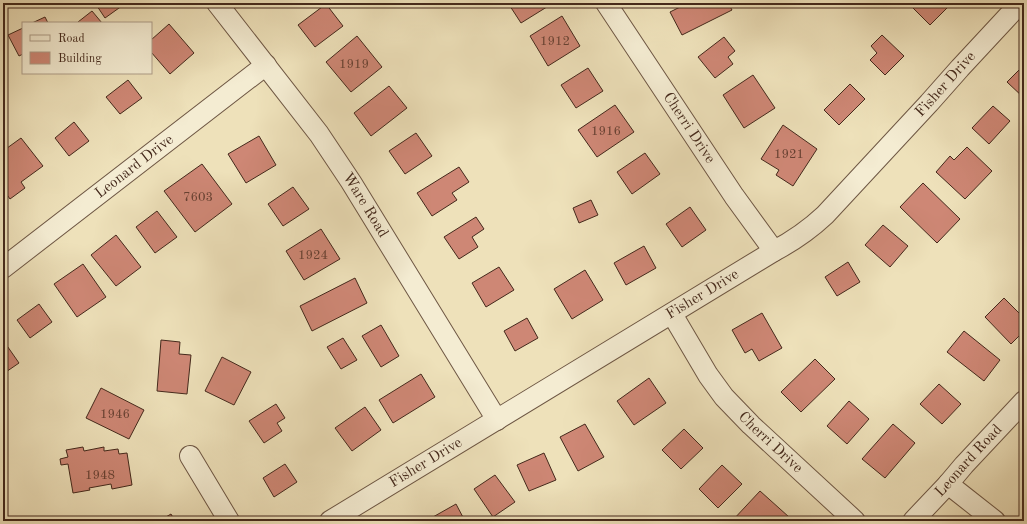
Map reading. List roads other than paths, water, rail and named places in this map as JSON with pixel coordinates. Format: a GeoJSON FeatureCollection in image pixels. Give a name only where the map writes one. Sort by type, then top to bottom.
{"type":"FeatureCollection","features":[{"type":"Feature","properties":{"kind":"street","name":"Ware Road"},"geometry":{"type":"LineString","coordinates":[[217,3],[319,134],[352,182],[497,420]]}},
{"type":"Feature","properties":{"kind":"street","name":"Cherri Drive"},"geometry":{"type":"LineString","coordinates":[[606,3],[734,196],[774,251]]}},
{"type":"Feature","properties":{"kind":"street","name":"Fisher Drive"},"geometry":{"type":"LineString","coordinates":[[330,521],[796,239],[825,215],[1022,3]]}},
{"type":"Feature","properties":{"kind":"street","name":"Leonard Drive"},"geometry":{"type":"LineString","coordinates":[[3,268],[266,65]]}},
{"type":"Feature","properties":{"kind":"street","name":"Cherri Drive"},"geometry":{"type":"LineString","coordinates":[[672,314],[708,375],[724,398],[751,425],[855,521]]}},
{"type":"Feature","properties":{"kind":"street","name":"Leonard Road"},"geometry":{"type":"LineString","coordinates":[[913,521],[1024,401]]}},
{"type":"Feature","properties":{"kind":"street"},"geometry":{"type":"LineString","coordinates":[[190,456],[229,521]]}},
{"type":"Feature","properties":{"kind":"street"},"geometry":{"type":"LineString","coordinates":[[948,484],[995,521]]}}]}
